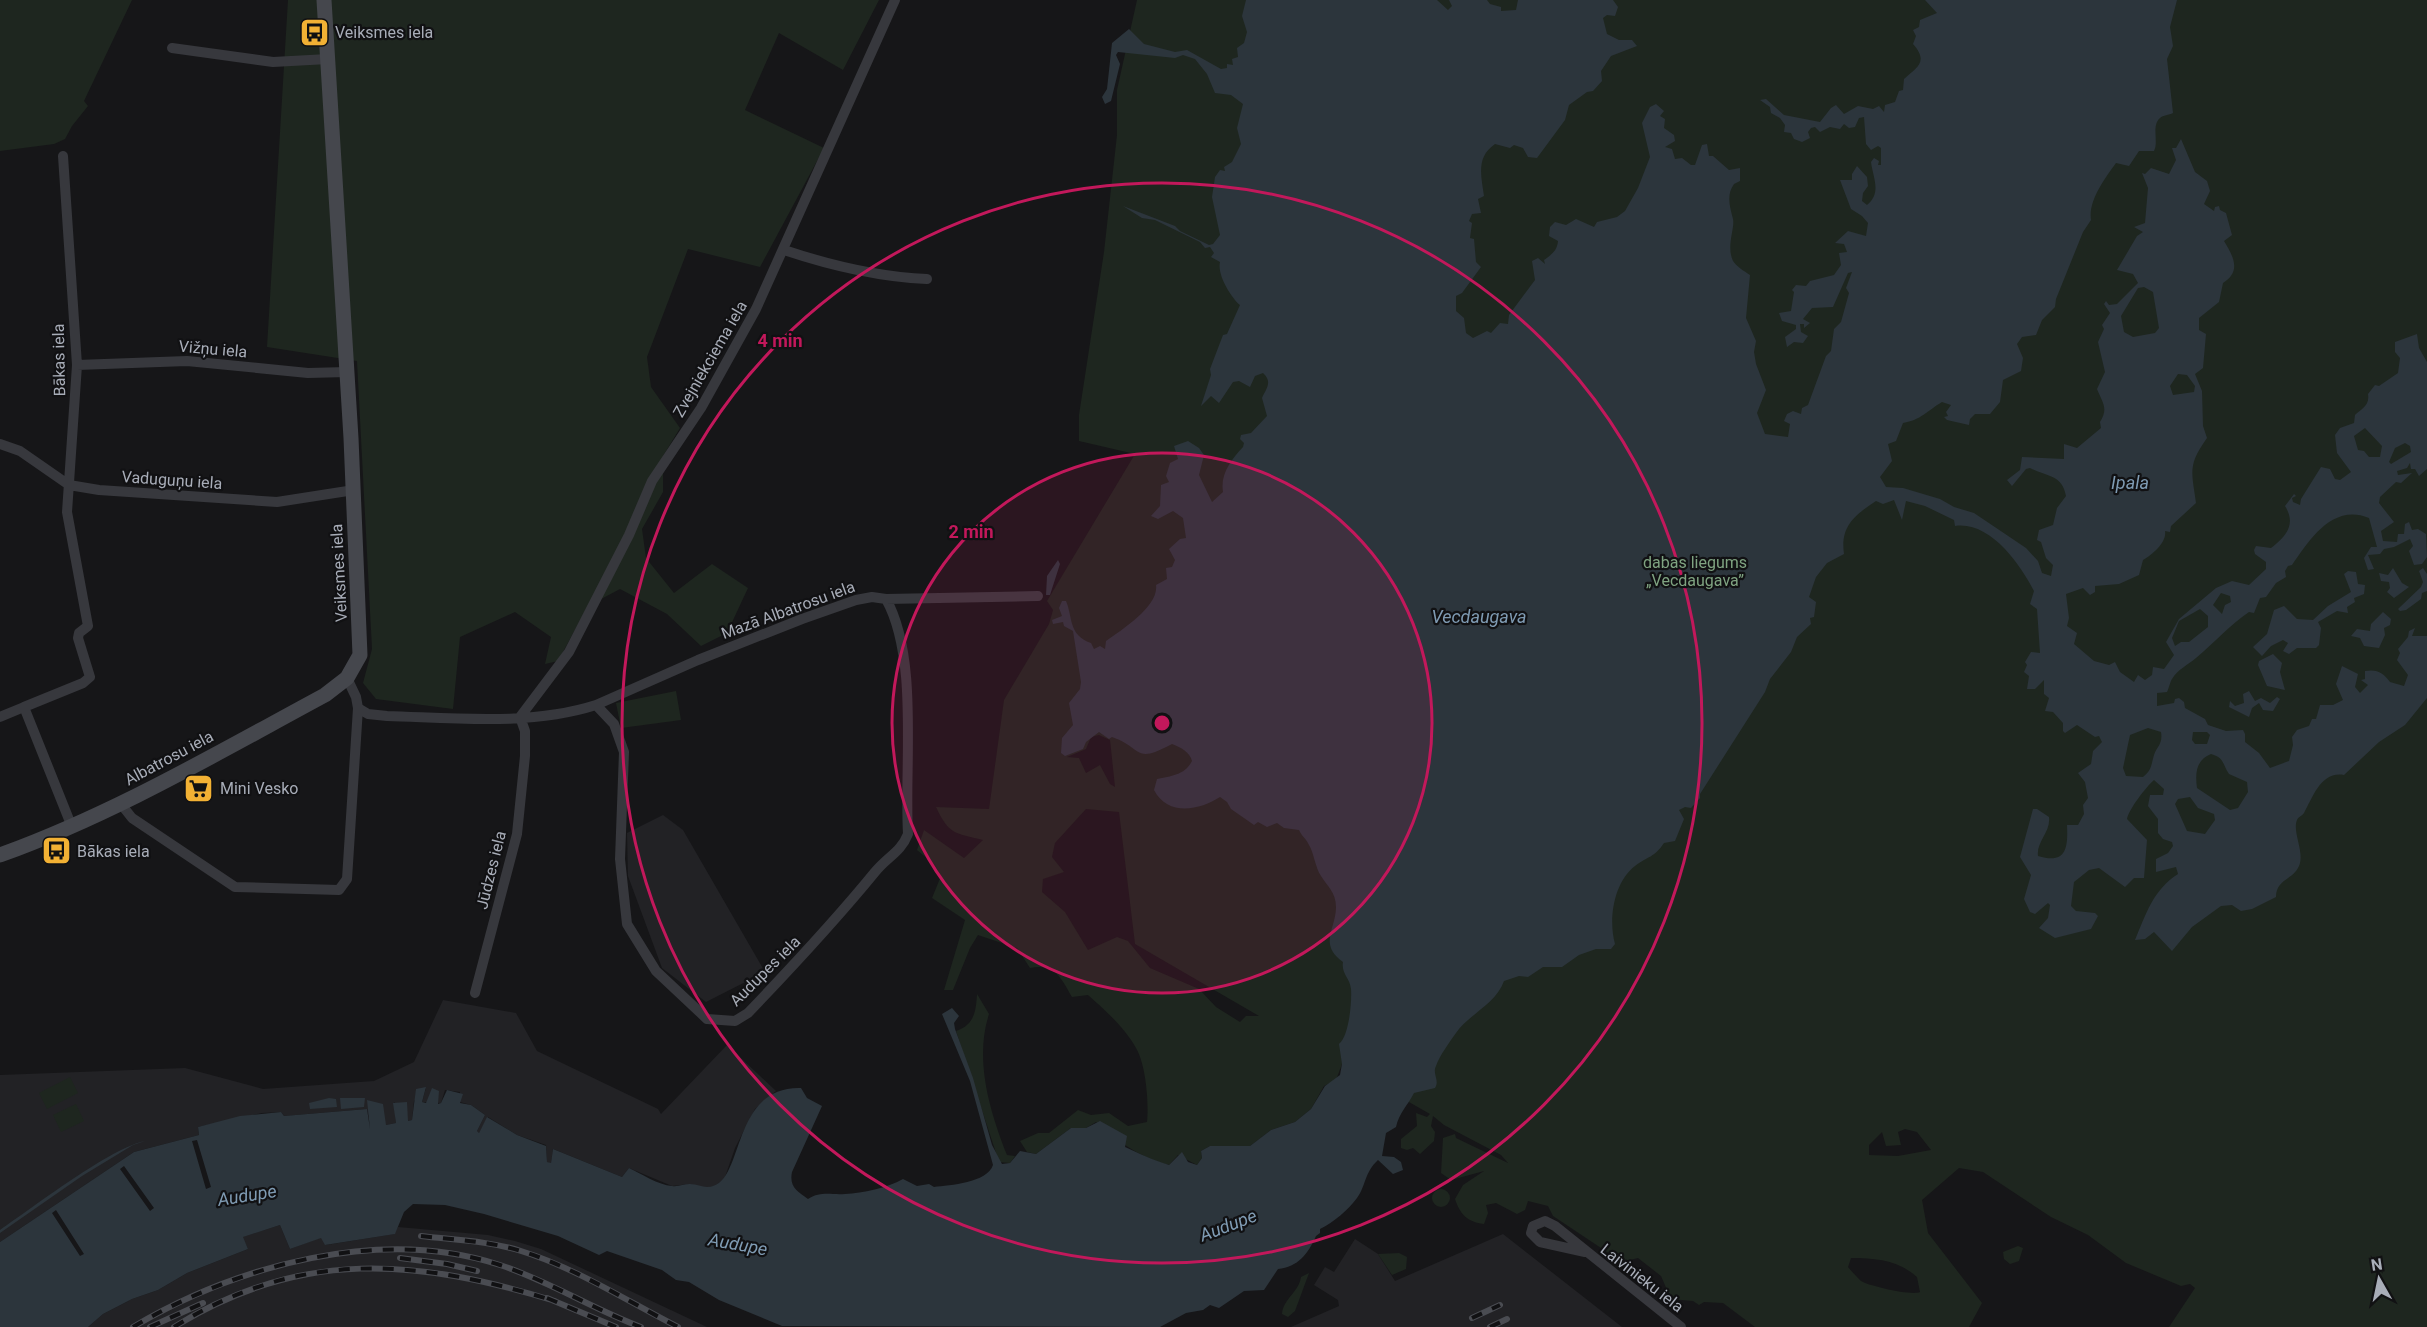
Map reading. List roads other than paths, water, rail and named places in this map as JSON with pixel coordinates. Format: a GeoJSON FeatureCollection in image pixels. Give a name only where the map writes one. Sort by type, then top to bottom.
{"type":"FeatureCollection","features":[{"type":"Feature","properties":{"kind":"main road","name":"Veiksmes iela"},"geometry":{"type":"LineString","coordinates":[[324,0],[354,490],[360,640],[360,655],[347,678]]}},
{"type":"Feature","properties":{"kind":"main road","name":"Albatrosu iela"},"geometry":{"type":"LineString","coordinates":[[0,855],[72,827],[121,804],[325,695],[347,678]]}},
{"type":"Feature","properties":{"kind":"street","name":"Zvejniekciema iela"},"geometry":{"type":"LineString","coordinates":[[520,717],[569,652],[629,535],[652,481],[718,378],[756,309],[895,0]]}},
{"type":"Feature","properties":{"kind":"street"},"geometry":{"type":"LineString","coordinates":[[172,48],[273,62],[328,59]]}},
{"type":"Feature","properties":{"kind":"street","name":"Bākas iela"},"geometry":{"type":"LineString","coordinates":[[24,707],[83,683],[90,677],[78,638],[79,633],[88,626],[69,535],[69,485],[77,366],[63,156]]}},
{"type":"Feature","properties":{"kind":"street"},"geometry":{"type":"LineString","coordinates":[[784,250],[808,258],[875,272],[927,279]]}},
{"type":"Feature","properties":{"kind":"street","name":"Vižņu iela"},"geometry":{"type":"LineString","coordinates":[[77,366],[187,360],[308,373],[347,372]]}},
{"type":"Feature","properties":{"kind":"street","name":"Vaduguņu iela"},"geometry":{"type":"LineString","coordinates":[[0,444],[20,451],[69,485],[99,490],[277,502],[354,490]]}},
{"type":"Feature","properties":{"kind":"street","name":"Mazā Albatrosu iela"},"geometry":{"type":"LineString","coordinates":[[596,705],[698,660],[856,600],[872,597],[886,599],[1038,596]]}},
{"type":"Feature","properties":{"kind":"street","name":"Audupes iela"},"geometry":{"type":"LineString","coordinates":[[596,705],[614,724],[624,752],[620,859],[627,924],[656,971],[684,1000],[707,1019],[735,1021],[748,1013],[840,915],[878,868],[903,846],[908,834],[905,660],[895,615],[886,599]]}},
{"type":"Feature","properties":{"kind":"street"},"geometry":{"type":"LineString","coordinates":[[121,804],[132,818],[235,887],[339,890],[347,879],[358,708],[356,697],[347,678]]}},
{"type":"Feature","properties":{"kind":"street"},"geometry":{"type":"LineString","coordinates":[[358,708],[368,714],[387,717],[520,717],[572,713],[596,705]]}},
{"type":"Feature","properties":{"kind":"street"},"geometry":{"type":"LineString","coordinates":[[0,717],[24,707],[72,827]]}},
{"type":"Feature","properties":{"kind":"street","name":"Jūdzes iela"},"geometry":{"type":"LineString","coordinates":[[475,993],[517,834],[525,756],[525,731],[520,717]]}},
{"type":"Feature","properties":{"kind":"street","name":"Laivinieku iela"},"geometry":{"type":"LineString","coordinates":[[1585,1252],[1681,1327]]}},
{"type":"Feature","properties":{"kind":"water","name":"Vecdaugava"},"geometry":{"type":"Polygon","coordinates":[[[1246,0],[1437,0],[1448,10],[1452,6],[1449,0],[1487,0],[1490,4],[1501,7],[1501,11],[1516,10],[1518,0],[1613,0],[1618,7],[1615,16],[1607,15],[1603,18],[1607,34],[1619,40],[1632,40],[1637,46],[1611,56],[1601,71],[1602,81],[1593,91],[1587,92],[1569,105],[1565,120],[1537,158],[1528,157],[1523,148],[1514,145],[1510,148],[1495,144],[1485,155],[1481,167],[1484,196],[1478,199],[1481,213],[1472,214],[1469,221],[1472,223],[1470,238],[1474,239],[1476,262],[1481,267],[1462,293],[1456,296],[1456,311],[1464,318],[1466,333],[1473,338],[1487,331],[1491,333],[1500,323],[1508,324],[1509,315],[1535,280],[1532,261],[1538,258],[1545,264],[1544,260],[1557,247],[1558,241],[1549,236],[1550,227],[1555,222],[1566,225],[1576,219],[1594,227],[1597,222],[1617,217],[1625,211],[1638,188],[1650,157],[1642,123],[1650,107],[1656,104],[1664,111],[1660,116],[1665,119],[1664,128],[1674,135],[1675,141],[1665,147],[1672,149],[1675,159],[1682,158],[1691,165],[1695,165],[1702,145],[1707,144],[1709,156],[1713,156],[1729,170],[1740,168],[1740,181],[1734,184],[1729,197],[1733,219],[1730,250],[1734,263],[1750,275],[1746,318],[1756,341],[1754,352],[1756,364],[1766,390],[1757,413],[1765,434],[1788,437],[1790,424],[1784,421],[1787,414],[1793,411],[1801,414],[1802,408],[1808,405],[1826,356],[1831,351],[1834,329],[1841,322],[1849,293],[1846,288],[1852,272],[1848,273],[1833,307],[1812,308],[1803,319],[1810,323],[1804,328],[1804,324],[1800,324],[1801,332],[1808,336],[1803,343],[1794,342],[1787,347],[1785,337],[1796,329],[1796,325],[1782,321],[1779,313],[1791,311],[1794,292],[1792,290],[1796,285],[1806,286],[1810,281],[1834,275],[1841,265],[1839,253],[1847,252],[1844,244],[1835,243],[1848,231],[1866,236],[1868,223],[1851,209],[1840,180],[1852,180],[1852,174],[1857,166],[1867,177],[1868,186],[1863,193],[1862,201],[1867,205],[1872,200],[1875,190],[1871,162],[1874,158],[1879,161],[1878,165],[1881,165],[1881,148],[1878,146],[1871,150],[1866,144],[1864,117],[1859,118],[1855,127],[1849,128],[1844,124],[1840,129],[1830,127],[1820,132],[1815,127],[1808,132],[1810,138],[1802,142],[1794,139],[1791,133],[1784,132],[1785,125],[1780,118],[1771,113],[1770,107],[1760,100],[1766,99],[1784,115],[1820,122],[1836,105],[1844,114],[1858,106],[1873,109],[1879,106],[1884,112],[1885,105],[1895,102],[1899,91],[1903,90],[1904,79],[1921,60],[1913,44],[1916,36],[1913,30],[1919,27],[1920,20],[1937,13],[1925,0],[2177,0],[2170,27],[2173,46],[2167,59],[2173,113],[2157,121],[2154,151],[2139,151],[2129,166],[2116,163],[2102,183],[2092,205],[2091,220],[2083,232],[2056,299],[2055,307],[2042,320],[2036,335],[2022,337],[2017,344],[2023,358],[2021,371],[2003,380],[2000,402],[1990,414],[1975,414],[1970,419],[1969,425],[1947,420],[1944,417],[1948,416],[1946,412],[1951,405],[1942,402],[1919,417],[1903,423],[1896,441],[1888,444],[1892,461],[1880,477],[1886,487],[1903,488],[1940,499],[1954,507],[1974,513],[2026,548],[2038,561],[2042,573],[2051,576],[2053,565],[2046,558],[2041,542],[2037,540],[2039,530],[2053,525],[2057,508],[2066,496],[2064,489],[2053,477],[2030,468],[2026,469],[2012,486],[2007,480],[2020,470],[2022,457],[2064,459],[2064,444],[2077,448],[2101,428],[2100,422],[2104,409],[2097,389],[2105,372],[2098,342],[2104,329],[2102,325],[2110,313],[2104,304],[2106,301],[2109,305],[2117,304],[2138,283],[2133,274],[2117,270],[2137,236],[2143,232],[2134,227],[2145,223],[2148,188],[2142,173],[2145,174],[2151,168],[2169,174],[2176,160],[2172,148],[2176,148],[2181,139],[2195,172],[2207,181],[2210,191],[2204,204],[2214,211],[2215,207],[2219,206],[2220,210],[2226,213],[2232,235],[2224,241],[2234,263],[2232,273],[2223,283],[2219,302],[2199,318],[2199,330],[2206,334],[2203,368],[2195,374],[2202,391],[2203,426],[2207,438],[2196,456],[2192,469],[2196,503],[2171,526],[2170,532],[2165,531],[2162,543],[2143,560],[2139,575],[2119,584],[2095,586],[2095,592],[2090,595],[2083,588],[2066,594],[2069,618],[2067,626],[2077,633],[2074,644],[2094,661],[2109,665],[2115,662],[2120,672],[2134,682],[2138,675],[2145,680],[2152,675],[2153,667],[2164,669],[2174,655],[2166,642],[2179,619],[2216,588],[2232,581],[2249,585],[2266,569],[2266,562],[2255,554],[2254,550],[2256,546],[2271,548],[2285,535],[2290,519],[2285,506],[2294,494],[2296,496],[2292,498],[2293,502],[2300,505],[2301,499],[2321,467],[2330,469],[2335,479],[2340,480],[2351,472],[2337,453],[2335,435],[2340,428],[2354,423],[2355,415],[2366,404],[2368,394],[2375,385],[2379,386],[2398,373],[2400,358],[2395,352],[2395,342],[2417,334],[2419,348],[2427,362],[2427,469],[2419,476],[2415,469],[2411,469],[2410,463],[2407,468],[2397,471],[2398,475],[2412,473],[2401,483],[2396,482],[2380,497],[2379,503],[2394,522],[2381,531],[2383,541],[2397,542],[2398,534],[2404,534],[2405,524],[2409,522],[2412,530],[2418,529],[2426,534],[2427,557],[2422,564],[2414,565],[2409,551],[2413,546],[2410,539],[2384,549],[2380,554],[2368,555],[2374,569],[2368,570],[2364,558],[2371,547],[2377,547],[2369,518],[2356,515],[2333,520],[2314,536],[2292,565],[2288,566],[2285,571],[2286,577],[2276,583],[2266,597],[2260,598],[2254,613],[2249,612],[2242,617],[2177,672],[2167,692],[2157,693],[2157,706],[2174,703],[2175,699],[2179,698],[2184,702],[2185,708],[2205,719],[2208,725],[2226,731],[2243,730],[2245,742],[2259,753],[2270,768],[2289,761],[2293,745],[2292,737],[2297,730],[2309,726],[2312,719],[2316,719],[2320,705],[2333,705],[2343,700],[2336,684],[2342,666],[2358,674],[2355,687],[2360,693],[2368,685],[2361,680],[2365,679],[2365,671],[2377,671],[2390,682],[2404,686],[2408,675],[2397,660],[2400,653],[2398,649],[2408,637],[2409,631],[2415,628],[2412,636],[2427,636],[2427,698],[2405,725],[2379,742],[2344,775],[2329,777],[2319,786],[2304,813],[2297,820],[2296,830],[2301,855],[2299,866],[2279,887],[2276,897],[2252,909],[2241,911],[2232,905],[2221,906],[2192,927],[2172,951],[2154,932],[2145,939],[2135,940],[2156,895],[2169,880],[2178,874],[2176,867],[2156,872],[2156,859],[2168,853],[2173,846],[2172,842],[2163,839],[2158,833],[2158,819],[2148,806],[2150,795],[2163,795],[2164,789],[2154,780],[2138,798],[2127,819],[2147,840],[2144,878],[2134,878],[2125,887],[2099,868],[2089,870],[2074,882],[2071,906],[2076,911],[2095,913],[2098,916],[2091,929],[2055,938],[2039,928],[2048,918],[2050,905],[2048,903],[2035,914],[2030,912],[2024,899],[2031,875],[2020,857],[2033,809],[2049,817],[2038,856],[2055,858],[2064,852],[2067,825],[2078,825],[2084,814],[2083,805],[2088,798],[2085,782],[2078,773],[2091,764],[2093,751],[2102,742],[2099,736],[2095,737],[2077,725],[2065,733],[2063,731],[2063,723],[2053,712],[2045,711],[2049,698],[2044,694],[2044,680],[2035,689],[2027,689],[2029,676],[2024,672],[2027,665],[2025,662],[2031,652],[2040,653],[2037,609],[2030,604],[2034,591],[2021,569],[2002,546],[1980,530],[1968,526],[1955,526],[1954,520],[1925,506],[1906,501],[1902,520],[1894,500],[1883,504],[1876,501],[1851,522],[1844,536],[1844,554],[1827,563],[1816,577],[1809,597],[1816,602],[1814,617],[1810,618],[1811,624],[1797,637],[1791,652],[1770,679],[1765,692],[1700,794],[1700,798],[1691,808],[1685,807],[1679,810],[1684,819],[1675,841],[1664,843],[1654,854],[1635,866],[1622,881],[1614,902],[1612,924],[1615,944],[1611,949],[1596,949],[1579,955],[1562,967],[1543,967],[1528,977],[1519,976],[1504,981],[1489,1003],[1461,1026],[1445,1049],[1435,1069],[1437,1082],[1435,1088],[1414,1093],[1401,1113],[1396,1127],[1386,1133],[1382,1156],[1394,1157],[1401,1162],[1403,1170],[1393,1174],[1378,1160],[1353,1202],[1345,1211],[1320,1229],[1320,1233],[1302,1258],[1291,1266],[1278,1269],[1264,1290],[1244,1291],[1219,1308],[1210,1305],[1203,1310],[1186,1313],[1160,1327],[782,1326],[719,1300],[689,1282],[676,1280],[662,1270],[607,1251],[599,1255],[558,1236],[484,1214],[445,1205],[413,1204],[404,1212],[395,1234],[325,1245],[321,1238],[290,1249],[280,1225],[243,1237],[248,1249],[187,1273],[158,1290],[132,1299],[103,1314],[88,1327],[0,1327],[0,1242],[134,1152],[199,1135],[198,1127],[240,1116],[281,1112],[284,1116],[367,1109],[370,1129],[367,1100],[383,1104],[386,1125],[396,1123],[393,1103],[407,1102],[408,1121],[412,1120],[416,1089],[426,1087],[422,1102],[426,1103],[432,1088],[439,1091],[438,1104],[441,1103],[447,1090],[463,1094],[460,1103],[471,1105],[485,1115],[477,1131],[479,1133],[487,1117],[517,1135],[546,1146],[547,1162],[551,1163],[553,1149],[622,1177],[629,1168],[667,1185],[690,1184],[707,1187],[723,1179],[751,1116],[762,1101],[779,1091],[801,1088],[807,1098],[822,1106],[791,1177],[797,1191],[808,1199],[821,1194],[867,1191],[903,1179],[917,1186],[929,1184],[934,1187],[958,1184],[984,1176],[993,1165],[970,1081],[942,1014],[952,1008],[959,1016],[954,1023],[955,1029],[973,1078],[992,1145],[1002,1164],[1010,1163],[1020,1151],[1036,1154],[1071,1128],[1086,1128],[1100,1121],[1127,1136],[1125,1147],[1136,1152],[1169,1165],[1182,1152],[1188,1162],[1197,1165],[1202,1158],[1201,1151],[1210,1146],[1250,1146],[1271,1130],[1295,1122],[1311,1109],[1325,1086],[1340,1075],[1342,1064],[1339,1044],[1347,1027],[1351,995],[1350,985],[1343,970],[1343,962],[1331,949],[1330,936],[1336,907],[1334,897],[1319,872],[1308,843],[1299,830],[1284,828],[1277,823],[1267,827],[1258,822],[1254,825],[1231,809],[1220,797],[1194,808],[1176,808],[1160,799],[1154,790],[1157,779],[1182,772],[1192,761],[1187,752],[1172,744],[1144,754],[1122,741],[1112,737],[1109,739],[1099,732],[1086,742],[1083,749],[1065,756],[1061,753],[1062,738],[1073,725],[1069,703],[1080,689],[1081,682],[1073,631],[1064,626],[1063,622],[1053,624],[1052,620],[1062,616],[1059,608],[1062,601],[1066,601],[1072,625],[1078,635],[1091,643],[1094,649],[1100,646],[1105,649],[1106,641],[1139,616],[1152,601],[1156,585],[1167,579],[1166,568],[1172,567],[1175,560],[1169,549],[1180,539],[1186,538],[1183,518],[1173,511],[1158,519],[1151,516],[1160,506],[1161,485],[1169,482],[1166,476],[1170,463],[1178,459],[1174,446],[1188,441],[1199,448],[1204,455],[1199,475],[1212,502],[1223,492],[1225,473],[1243,447],[1241,435],[1251,433],[1267,416],[1262,398],[1267,389],[1268,379],[1263,373],[1255,376],[1250,387],[1239,381],[1233,382],[1219,403],[1211,396],[1201,406],[1211,375],[1210,369],[1223,335],[1227,334],[1240,305],[1225,285],[1220,262],[1211,257],[1214,253],[1210,247],[1205,248],[1200,242],[1155,220],[1142,218],[1123,206],[1175,226],[1180,231],[1209,245],[1213,244],[1220,235],[1212,197],[1215,177],[1220,170],[1225,171],[1224,167],[1232,162],[1241,144],[1237,128],[1243,104],[1231,95],[1215,93],[1207,74],[1195,59],[1183,55],[1175,58],[1118,52],[1116,55],[1120,64],[1111,101],[1105,104],[1102,97],[1107,89],[1112,43],[1129,29],[1144,44],[1175,52],[1187,50],[1221,69],[1227,68],[1227,64],[1233,65],[1232,59],[1238,57],[1237,48],[1244,43],[1247,32],[1242,16],[1246,0]],[[2144,287],[2138,288],[2121,316],[2124,332],[2133,337],[2155,333],[2159,328],[2153,292],[2144,287]],[[2178,374],[2170,386],[2173,395],[2194,392],[2195,386],[2187,375],[2178,374]],[[2365,428],[2354,436],[2358,450],[2364,451],[2369,457],[2380,457],[2382,446],[2365,428]],[[2405,443],[2395,448],[2389,462],[2391,464],[2411,452],[2410,446],[2405,443]],[[2221,593],[2213,605],[2222,614],[2225,605],[2231,602],[2230,596],[2221,593]],[[2200,609],[2179,621],[2172,638],[2175,646],[2181,642],[2189,642],[2208,627],[2208,616],[2200,609]],[[2148,728],[2130,735],[2123,768],[2126,776],[2143,777],[2150,770],[2160,742],[2161,732],[2148,728]],[[2193,732],[2192,740],[2195,744],[2207,744],[2210,735],[2207,732],[2193,732]],[[2211,754],[2199,763],[2196,777],[2197,788],[2230,810],[2238,808],[2248,792],[2247,782],[2229,774],[2221,759],[2211,754]],[[2190,797],[2178,799],[2175,804],[2187,831],[2205,834],[2215,820],[2214,814],[2198,808],[2190,797]]]}},
{"type":"Feature","properties":{"kind":"water"},"geometry":{"type":"Polygon","coordinates":[[[1058,560],[1060,564],[1050,595],[1046,595],[1047,576],[1058,560]]]}},
{"type":"Feature","properties":{"kind":"water"},"geometry":{"type":"Polygon","coordinates":[[[2393,568],[2402,583],[2409,587],[2394,598],[2387,592],[2390,588],[2389,582],[2381,581],[2379,573],[2388,575],[2393,568]]]}},
{"type":"Feature","properties":{"kind":"water"},"geometry":{"type":"Polygon","coordinates":[[[2423,568],[2427,574],[2427,591],[2422,593],[2421,599],[2406,610],[2400,611],[2398,609],[2421,587],[2423,582],[2419,571],[2423,568]]]}},
{"type":"Feature","properties":{"kind":"water"},"geometry":{"type":"Polygon","coordinates":[[[2348,571],[2356,572],[2358,584],[2365,585],[2364,594],[2354,598],[2355,602],[2347,607],[2348,613],[2337,611],[2318,622],[2321,628],[2319,645],[2316,648],[2297,648],[2289,654],[2283,651],[2288,643],[2283,640],[2271,646],[2262,656],[2253,647],[2267,634],[2274,610],[2284,606],[2297,619],[2313,620],[2328,606],[2351,592],[2344,574],[2348,571]]]}},
{"type":"Feature","properties":{"kind":"water"},"geometry":{"type":"Polygon","coordinates":[[[2383,612],[2391,619],[2390,625],[2384,628],[2385,635],[2379,648],[2364,646],[2360,638],[2351,636],[2357,629],[2370,631],[2371,624],[2383,612]]]}},
{"type":"Feature","properties":{"kind":"water"},"geometry":{"type":"Polygon","coordinates":[[[2273,654],[2282,663],[2280,672],[2285,690],[2267,686],[2258,665],[2259,661],[2273,654]]]}},
{"type":"Feature","properties":{"kind":"water"},"geometry":{"type":"Polygon","coordinates":[[[2249,691],[2255,701],[2261,698],[2270,703],[2277,697],[2280,699],[2273,711],[2263,710],[2259,703],[2252,708],[2249,717],[2229,707],[2230,701],[2235,706],[2244,703],[2243,694],[2249,691]]]}},
{"type":"Feature","properties":{"kind":"water"},"geometry":{"type":"Polygon","coordinates":[[[329,1098],[336,1099],[337,1107],[310,1109],[309,1103],[329,1098]]]}},
{"type":"Feature","properties":{"kind":"water"},"geometry":{"type":"Polygon","coordinates":[[[340,1098],[365,1098],[364,1107],[341,1109],[340,1098]]]}},
{"type":"Feature","properties":{"kind":"water"},"geometry":{"type":"Polygon","coordinates":[[[132,1146],[82,1176],[0,1233],[0,1230],[51,1194],[113,1154],[132,1146]]]}},
{"type":"Feature","properties":{"kind":"railway"},"geometry":{"type":"LineString","coordinates":[[421,1236],[497,1245],[541,1258],[562,1266],[678,1327]]}},
{"type":"Feature","properties":{"kind":"railway"},"geometry":{"type":"LineString","coordinates":[[133,1327],[174,1305],[264,1270],[311,1258],[359,1251],[407,1250],[454,1254],[500,1265],[641,1327]]}},
{"type":"Feature","properties":{"kind":"railway"},"geometry":{"type":"LineString","coordinates":[[400,1258],[447,1264],[477,1271]]}},
{"type":"Feature","properties":{"kind":"railway"},"geometry":{"type":"LineString","coordinates":[[174,1327],[221,1301],[268,1284],[314,1273],[361,1269],[408,1270],[456,1276],[555,1301]]}},
{"type":"Feature","properties":{"kind":"railway"},"geometry":{"type":"LineString","coordinates":[[547,1298],[616,1327]]}},
{"type":"Feature","properties":{"kind":"railway"},"geometry":{"type":"LineString","coordinates":[[150,1327],[203,1303]]}},
{"type":"Feature","properties":{"kind":"railway"},"geometry":{"type":"LineString","coordinates":[[1472,1318],[1500,1305]]}},
{"type":"Feature","properties":{"kind":"railway"},"geometry":{"type":"LineString","coordinates":[[1490,1327],[1507,1319]]}},
{"type":"Feature","properties":{"kind":"place","name":"Veiksmes iela"},"geometry":{"type":"Point","coordinates":[314,32]}},
{"type":"Feature","properties":{"kind":"place","name":"Mini Vesko"},"geometry":{"type":"Point","coordinates":[199,788]}},
{"type":"Feature","properties":{"kind":"place","name":"Bākas iela"},"geometry":{"type":"Point","coordinates":[56,851]}},
{"type":"Feature","properties":{"kind":"water label","name":"Ipala"},"geometry":{"type":"Point","coordinates":[2130,482]}},
{"type":"Feature","properties":{"kind":"water label","name":"Audupe"},"geometry":{"type":"Point","coordinates":[247,1195]}},
{"type":"Feature","properties":{"kind":"water label","name":"Audupe"},"geometry":{"type":"Point","coordinates":[1228,1225]}},
{"type":"Feature","properties":{"kind":"water label","name":"Audupe"},"geometry":{"type":"Point","coordinates":[738,1244]}},
{"type":"Feature","properties":{"kind":"park label","name":"dabas liegums „Vecdaugava”"},"geometry":{"type":"Point","coordinates":[1695,571]}}]}
